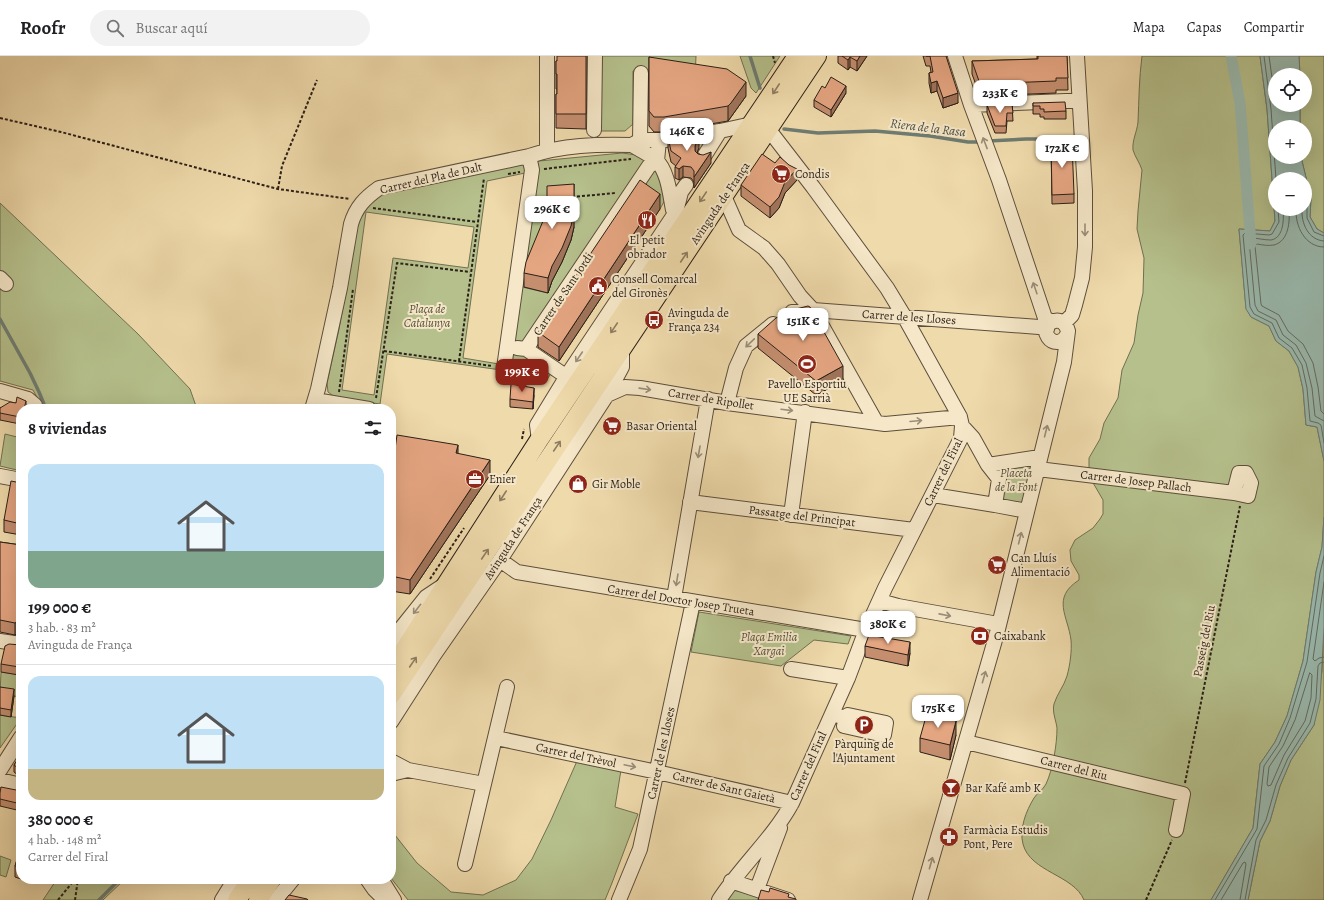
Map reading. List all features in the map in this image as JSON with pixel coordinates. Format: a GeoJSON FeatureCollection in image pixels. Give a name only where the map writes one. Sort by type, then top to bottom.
{"type":"FeatureCollection","features":[{"type":"Feature","properties":{"kind":"main road","name":"Avinguda de França"},"geometry":{"type":"LineString","coordinates":[[396,662],[539,440],[636,296],[679,220],[752,124],[797,56]]}},
{"type":"Feature","properties":{"kind":"main road","name":"Avinguda de França"},"geometry":{"type":"LineString","coordinates":[[396,688],[817,56]]}},
{"type":"Feature","properties":{"kind":"main road"},"geometry":{"type":"LineString","coordinates":[[237,900],[248,884]]}},
{"type":"Feature","properties":{"kind":"main road"},"geometry":{"type":"LineString","coordinates":[[258,900],[269,884]]}},
{"type":"Feature","properties":{"kind":"street"},"geometry":{"type":"LineString","coordinates":[[920,900],[966,742],[998,624],[1064,362],[1057,327],[1045,318],[999,180],[971,105],[955,56]]}},
{"type":"Feature","properties":{"kind":"street"},"geometry":{"type":"LineString","coordinates":[[1057,327],[1072,315],[1082,278],[1085,247],[1085,191],[1077,56]]}},
{"type":"Feature","properties":{"kind":"street"},"geometry":{"type":"LineString","coordinates":[[547,150],[550,57]]}},
{"type":"Feature","properties":{"kind":"street"},"geometry":{"type":"LineString","coordinates":[[580,57],[596,57],[594,130]]}},
{"type":"Feature","properties":{"kind":"street"},"geometry":{"type":"LineString","coordinates":[[636,143],[641,73]]}},
{"type":"Feature","properties":{"kind":"street"},"geometry":{"type":"LineString","coordinates":[[971,105],[1080,101]]}},
{"type":"Feature","properties":{"kind":"street"},"geometry":{"type":"LineString","coordinates":[[636,143],[658,151],[720,131],[752,124]]}},
{"type":"Feature","properties":{"kind":"street"},"geometry":{"type":"LineString","coordinates":[[769,130],[887,288],[904,316],[961,422],[973,438],[988,465],[999,479],[995,505]]}},
{"type":"Feature","properties":{"kind":"street"},"geometry":{"type":"LineString","coordinates":[[703,158],[720,131]]}},
{"type":"Feature","properties":{"kind":"street"},"geometry":{"type":"LineString","coordinates":[[636,143],[658,151],[683,188],[679,220]]}},
{"type":"Feature","properties":{"kind":"street","name":"Carrer del Pla de Dalt"},"geometry":{"type":"LineString","coordinates":[[313,404],[340,288],[351,224],[354,213],[364,206],[368,196],[379,188],[529,156],[547,150],[636,143]]}},
{"type":"Feature","properties":{"kind":"street"},"geometry":{"type":"LineString","coordinates":[[658,151],[668,183],[673,210],[679,220]]}},
{"type":"Feature","properties":{"kind":"street","name":"Carrer de Sant Jordi"},"geometry":{"type":"LineString","coordinates":[[526,349],[658,151]]}},
{"type":"Feature","properties":{"kind":"street"},"geometry":{"type":"LineString","coordinates":[[504,368],[532,170],[529,156]]}},
{"type":"Feature","properties":{"kind":"street"},"geometry":{"type":"LineString","coordinates":[[724,196],[739,230],[764,248],[778,264],[800,296],[813,310],[876,422]]}},
{"type":"Feature","properties":{"kind":"street","name":"Avinguda de França"},"geometry":{"type":"LineString","coordinates":[[539,440],[537,425],[567,377],[617,302],[679,220]]}},
{"type":"Feature","properties":{"kind":"street"},"geometry":{"type":"LineString","coordinates":[[617,302],[636,296]]}},
{"type":"Feature","properties":{"kind":"street","name":"Carrer de les Lloses"},"geometry":{"type":"LineString","coordinates":[[727,402],[736,368],[746,346],[771,325],[793,312],[813,310],[1039,327],[1057,327]]}},
{"type":"Feature","properties":{"kind":"street"},"geometry":{"type":"LineString","coordinates":[[507,346],[526,349],[567,377]]}},
{"type":"Feature","properties":{"kind":"street","name":"Avinguda de França"},"geometry":{"type":"LineString","coordinates":[[396,714],[434,655],[500,560],[607,395],[622,367],[622,349]]}},
{"type":"Feature","properties":{"kind":"street","name":"Carrer de Ripollet"},"geometry":{"type":"LineString","coordinates":[[607,395],[625,388],[640,388],[727,402],[885,424],[961,422]]}},
{"type":"Feature","properties":{"kind":"street"},"geometry":{"type":"LineString","coordinates":[[3,395],[28,399],[34,404]]}},
{"type":"Feature","properties":{"kind":"street"},"geometry":{"type":"LineString","coordinates":[[674,598],[708,399]]}},
{"type":"Feature","properties":{"kind":"street"},"geometry":{"type":"LineString","coordinates":[[341,404],[369,403]]}},
{"type":"Feature","properties":{"kind":"street"},"geometry":{"type":"LineString","coordinates":[[791,515],[805,412]]}},
{"type":"Feature","properties":{"kind":"street","name":"Carrer del Firal"},"geometry":{"type":"LineString","coordinates":[[757,889],[784,818],[848,678],[866,630],[914,530],[961,438],[961,422]]}},
{"type":"Feature","properties":{"kind":"street"},"geometry":{"type":"LineString","coordinates":[[988,465],[1039,463]]}},
{"type":"Feature","properties":{"kind":"street","name":"Carrer de Josep Pallach"},"geometry":{"type":"LineString","coordinates":[[1039,463],[1234,492]]}},
{"type":"Feature","properties":{"kind":"street"},"geometry":{"type":"LineString","coordinates":[[0,476],[16,479]]}},
{"type":"Feature","properties":{"kind":"street"},"geometry":{"type":"LineString","coordinates":[[932,495],[1027,511]]}},
{"type":"Feature","properties":{"kind":"street","name":"Passatge del Principat"},"geometry":{"type":"LineString","coordinates":[[690,502],[914,530]]}},
{"type":"Feature","properties":{"kind":"street","name":"Carrer del Doctor Josep Trueta"},"geometry":{"type":"LineString","coordinates":[[500,560],[517,572],[866,630]]}},
{"type":"Feature","properties":{"kind":"street","name":"Avinguda de França"},"geometry":{"type":"LineString","coordinates":[[396,636],[426,597],[446,584]]}},
{"type":"Feature","properties":{"kind":"street"},"geometry":{"type":"LineString","coordinates":[[880,601],[898,606],[998,624]]}},
{"type":"Feature","properties":{"kind":"street","name":"Carrer de les Lloses"},"geometry":{"type":"LineString","coordinates":[[619,900],[640,849],[656,772],[664,744],[693,602]]}},
{"type":"Feature","properties":{"kind":"street"},"geometry":{"type":"LineString","coordinates":[[0,643],[16,644]]}},
{"type":"Feature","properties":{"kind":"street"},"geometry":{"type":"LineString","coordinates":[[791,669],[848,678]]}},
{"type":"Feature","properties":{"kind":"street"},"geometry":{"type":"LineString","coordinates":[[465,864],[496,738],[507,686]]}},
{"type":"Feature","properties":{"kind":"street"},"geometry":{"type":"LineString","coordinates":[[832,714],[846,718]]}},
{"type":"Feature","properties":{"kind":"street","name":"Carrer del Trèvol"},"geometry":{"type":"LineString","coordinates":[[496,738],[656,772]]}},
{"type":"Feature","properties":{"kind":"street","name":"Carrer del Riu"},"geometry":{"type":"LineString","coordinates":[[966,742],[1183,794]]}},
{"type":"Feature","properties":{"kind":"street"},"geometry":{"type":"LineString","coordinates":[[0,770],[16,745]]}},
{"type":"Feature","properties":{"kind":"street"},"geometry":{"type":"LineString","coordinates":[[396,764],[408,770],[484,784]]}},
{"type":"Feature","properties":{"kind":"street"},"geometry":{"type":"LineString","coordinates":[[396,773],[408,770]]}},
{"type":"Feature","properties":{"kind":"street","name":"Carrer de Sant Gaietà"},"geometry":{"type":"LineString","coordinates":[[656,772],[792,803]]}},
{"type":"Feature","properties":{"kind":"street"},"geometry":{"type":"LineString","coordinates":[[0,780],[16,785]]}},
{"type":"Feature","properties":{"kind":"street"},"geometry":{"type":"LineString","coordinates":[[1176,830],[1183,794]]}},
{"type":"Feature","properties":{"kind":"street","name":"Carrer del Firal"},"geometry":{"type":"LineString","coordinates":[[719,900],[731,881],[784,818]]}},
{"type":"Feature","properties":{"kind":"street"},"geometry":{"type":"LineString","coordinates":[[731,881],[788,900]]}},
{"type":"Feature","properties":{"kind":"street"},"geometry":{"type":"LineString","coordinates":[[222,900],[232,884]]}},
{"type":"Feature","properties":{"kind":"street"},"geometry":{"type":"LineString","coordinates":[[277,899],[279,884]]}},
{"type":"Feature","properties":{"kind":"street"},"geometry":{"type":"LineString","coordinates":[[277,899],[289,884]]}},
{"type":"Feature","properties":{"kind":"street"},"geometry":{"type":"LineString","coordinates":[[370,884],[385,900]]}},
{"type":"Feature","properties":{"kind":"street"},"geometry":{"type":"LineString","coordinates":[[385,884],[394,900]]}},
{"type":"Feature","properties":{"kind":"path"},"geometry":{"type":"LineString","coordinates":[[278,189],[282,166],[317,80]]}},
{"type":"Feature","properties":{"kind":"path"},"geometry":{"type":"LineString","coordinates":[[0,118],[61,132],[278,189],[346,198],[364,206],[477,222]]}},
{"type":"Feature","properties":{"kind":"path"},"geometry":{"type":"LineString","coordinates":[[504,175],[532,170]]}},
{"type":"Feature","properties":{"kind":"path"},"geometry":{"type":"LineString","coordinates":[[459,361],[484,178],[490,177]]}},
{"type":"Feature","properties":{"kind":"path"},"geometry":{"type":"LineString","coordinates":[[565,197],[632,192]]}},
{"type":"Feature","properties":{"kind":"path"},"geometry":{"type":"LineString","coordinates":[[364,206],[375,205]]}},
{"type":"Feature","properties":{"kind":"path"},"geometry":{"type":"LineString","coordinates":[[369,403],[377,398],[397,263],[470,272]]}},
{"type":"Feature","properties":{"kind":"path"},"geometry":{"type":"LineString","coordinates":[[339,394],[354,283]]}},
{"type":"Feature","properties":{"kind":"path"},"geometry":{"type":"LineString","coordinates":[[384,351],[504,368]]}},
{"type":"Feature","properties":{"kind":"path"},"geometry":{"type":"LineString","coordinates":[[518,445],[525,428]]}},
{"type":"Feature","properties":{"kind":"path","name":"Passeig del Riu"},"geometry":{"type":"LineString","coordinates":[[1183,794],[1192,740],[1204,690],[1240,504],[1234,492]]}},
{"type":"Feature","properties":{"kind":"path"},"geometry":{"type":"LineString","coordinates":[[426,585],[466,525]]}},
{"type":"Feature","properties":{"kind":"path"},"geometry":{"type":"LineString","coordinates":[[1146,900],[1176,830]]}},
{"type":"Feature","properties":{"kind":"path"},"geometry":{"type":"LineString","coordinates":[[58,900],[72,884]]}},
{"type":"Feature","properties":{"kind":"path"},"geometry":{"type":"LineString","coordinates":[[75,900],[76,884]]}},
{"type":"Feature","properties":{"kind":"green space"},"geometry":{"type":"Polygon","coordinates":[[[601,56],[696,56],[695,79],[649,71],[633,71],[633,124],[625,131],[600,131],[601,56]]]}},
{"type":"Feature","properties":{"kind":"green space"},"geometry":{"type":"Polygon","coordinates":[[[740,56],[780,56],[756,93],[751,88],[740,56]]]}},
{"type":"Feature","properties":{"kind":"green space"},"geometry":{"type":"Polygon","coordinates":[[[1142,56],[1260,56],[1267,109],[1268,164],[1271,164],[1272,172],[1268,172],[1268,216],[1275,216],[1275,221],[1270,231],[1239,229],[1246,308],[1251,317],[1269,326],[1276,341],[1289,351],[1298,367],[1303,389],[1306,425],[1317,427],[1324,461],[1324,517],[1322,547],[1316,572],[1303,661],[1287,716],[1275,742],[1260,764],[1253,828],[1211,900],[1084,900],[1079,892],[1071,885],[1034,861],[1027,853],[1022,838],[1024,820],[1028,809],[1035,796],[1045,786],[1051,771],[1057,734],[1053,710],[1054,704],[1066,680],[1070,663],[1071,640],[1063,608],[1063,601],[1070,587],[1079,580],[1079,575],[1071,561],[1070,550],[1075,540],[1093,528],[1103,514],[1103,500],[1092,481],[1089,470],[1089,458],[1100,439],[1104,423],[1118,398],[1122,370],[1134,343],[1143,293],[1144,258],[1137,229],[1142,170],[1133,150],[1138,122],[1142,56]]]}},
{"type":"Feature","properties":{"kind":"green space"},"geometry":{"type":"Polygon","coordinates":[[[1299,56],[1324,56],[1324,233],[1317,229],[1310,217],[1312,216],[1312,172],[1305,172],[1303,164],[1312,164],[1312,120],[1300,120],[1300,112],[1312,112],[1312,68],[1300,68],[1299,56]]]}},
{"type":"Feature","properties":{"kind":"green space","name":"Plaça de Catalunya"},"geometry":{"type":"Polygon","coordinates":[[[622,153],[637,155],[655,166],[666,198],[660,209],[533,346],[558,363],[544,384],[544,376],[387,354],[380,404],[336,398],[328,392],[327,383],[339,329],[359,219],[367,206],[386,192],[539,161],[622,153]],[[525,173],[487,181],[463,358],[499,364],[525,173]],[[574,199],[547,220],[522,287],[548,293],[571,240],[574,227],[574,199]],[[366,212],[342,390],[374,395],[393,258],[468,268],[474,227],[366,212]]]}},
{"type":"Feature","properties":{"kind":"green space"},"geometry":{"type":"Polygon","coordinates":[[[0,203],[138,334],[190,389],[195,404],[40,404],[33,390],[0,381],[0,203]]]}},
{"type":"Feature","properties":{"kind":"green space"},"geometry":{"type":"Polygon","coordinates":[[[5,434],[16,437],[16,470],[0,466],[5,434]]]}},
{"type":"Feature","properties":{"kind":"green space","name":"Placeta de la Font"},"geometry":{"type":"Polygon","coordinates":[[[1040,457],[1027,511],[995,505],[999,479],[988,465],[1040,457]]]}},
{"type":"Feature","properties":{"kind":"green space","name":"Plaça Emilia Xargai"},"geometry":{"type":"Polygon","coordinates":[[[699,612],[851,636],[848,644],[814,640],[781,666],[691,652],[699,612]]]}},
{"type":"Feature","properties":{"kind":"green space"},"geometry":{"type":"Polygon","coordinates":[[[1324,628],[1324,900],[1248,900],[1260,841],[1270,821],[1280,786],[1291,760],[1314,725],[1322,671],[1324,628]]]}},
{"type":"Feature","properties":{"kind":"green space"},"geometry":{"type":"Polygon","coordinates":[[[1,672],[16,674],[16,696],[0,694],[1,672]]]}},
{"type":"Feature","properties":{"kind":"green space"},"geometry":{"type":"Polygon","coordinates":[[[0,715],[16,717],[16,725],[0,748],[0,715]]]}},
{"type":"Feature","properties":{"kind":"green space"},"geometry":{"type":"Polygon","coordinates":[[[577,761],[621,770],[615,807],[638,814],[605,900],[408,900],[396,884],[396,836],[417,863],[451,892],[483,895],[516,880],[532,859],[577,761]]]}},
{"type":"Feature","properties":{"kind":"green space"},"geometry":{"type":"Polygon","coordinates":[[[0,856],[11,860],[6,877],[0,875],[0,856]]]}},
{"type":"Feature","properties":{"kind":"green space"},"geometry":{"type":"Polygon","coordinates":[[[54,884],[120,884],[103,900],[43,900],[54,884]]]}},
{"type":"Feature","properties":{"kind":"green space"},"geometry":{"type":"Polygon","coordinates":[[[733,890],[771,900],[726,900],[733,890]]]}},
{"type":"Feature","properties":{"kind":"water"},"geometry":{"type":"Polygon","coordinates":[[[1260,56],[1299,56],[1300,68],[1268,68],[1268,112],[1300,112],[1300,120],[1268,120],[1268,123],[1260,56]]]}},
{"type":"Feature","properties":{"kind":"water"},"geometry":{"type":"Polygon","coordinates":[[[1271,164],[1303,164],[1305,172],[1272,172],[1271,164]]]}},
{"type":"Feature","properties":{"kind":"water"},"geometry":{"type":"Polygon","coordinates":[[[1275,216],[1310,216],[1317,229],[1324,233],[1324,461],[1317,427],[1306,425],[1303,389],[1298,367],[1289,351],[1276,341],[1269,326],[1251,317],[1246,309],[1239,229],[1270,231],[1275,221],[1275,216]]]}},
{"type":"Feature","properties":{"kind":"water"},"geometry":{"type":"Polygon","coordinates":[[[1324,517],[1324,628],[1320,700],[1314,725],[1291,760],[1280,786],[1270,821],[1260,841],[1248,900],[1211,900],[1253,828],[1260,764],[1275,742],[1287,716],[1303,661],[1316,572],[1322,547],[1324,517]]]}},
{"type":"Feature","properties":{"kind":"building"},"geometry":{"type":"Polygon","coordinates":[[[557,56],[586,56],[586,114],[556,114],[557,56]]]}},
{"type":"Feature","properties":{"kind":"building"},"geometry":{"type":"Polygon","coordinates":[[[842,56],[860,56],[857,61],[850,57],[848,60],[842,56]]]}},
{"type":"Feature","properties":{"kind":"building"},"geometry":{"type":"Polygon","coordinates":[[[930,56],[946,56],[958,93],[943,98],[937,81],[931,83],[929,73],[933,72],[930,56]]]}},
{"type":"Feature","properties":{"kind":"building"},"geometry":{"type":"Polygon","coordinates":[[[1038,56],[1067,56],[1068,78],[1056,78],[1056,81],[980,84],[972,61],[1038,59],[1038,56]]]}},
{"type":"Feature","properties":{"kind":"building"},"geometry":{"type":"Polygon","coordinates":[[[649,57],[727,69],[746,82],[728,106],[664,117],[654,117],[649,111],[649,57]]]}},
{"type":"Feature","properties":{"kind":"building"},"geometry":{"type":"Polygon","coordinates":[[[831,77],[846,86],[831,110],[814,100],[822,86],[825,88],[831,77]]]}},
{"type":"Feature","properties":{"kind":"building"},"geometry":{"type":"Polygon","coordinates":[[[1065,102],[1066,111],[1044,112],[1044,109],[1040,109],[1040,106],[1033,106],[1033,103],[1065,102]]]}},
{"type":"Feature","properties":{"kind":"building"},"geometry":{"type":"Polygon","coordinates":[[[1012,104],[1013,113],[1007,113],[1006,126],[995,126],[987,105],[1012,104]]]}},
{"type":"Feature","properties":{"kind":"building"},"geometry":{"type":"Polygon","coordinates":[[[693,133],[699,137],[695,146],[695,151],[698,154],[703,155],[711,152],[694,177],[694,171],[691,167],[683,166],[679,169],[675,167],[681,158],[671,151],[668,137],[693,133]]]}},
{"type":"Feature","properties":{"kind":"building"},"geometry":{"type":"Polygon","coordinates":[[[1072,143],[1074,194],[1052,195],[1051,144],[1072,143]]]}},
{"type":"Feature","properties":{"kind":"building"},"geometry":{"type":"Polygon","coordinates":[[[762,154],[775,163],[780,157],[789,165],[797,169],[785,182],[779,197],[770,207],[741,185],[762,154]]]}},
{"type":"Feature","properties":{"kind":"building"},"geometry":{"type":"Polygon","coordinates":[[[640,180],[660,194],[559,347],[538,332],[640,180]]]}},
{"type":"Feature","properties":{"kind":"building"},"geometry":{"type":"Polygon","coordinates":[[[574,184],[574,213],[571,226],[548,278],[524,273],[526,262],[543,221],[547,205],[547,186],[574,184]]]}},
{"type":"Feature","properties":{"kind":"building","name":"Pavello Esportiu UE Sarrià"},"geometry":{"type":"Polygon","coordinates":[[[808,306],[810,307],[843,366],[816,381],[758,334],[776,318],[792,310],[808,306]]]}},
{"type":"Feature","properties":{"kind":"building"},"geometry":{"type":"Polygon","coordinates":[[[511,384],[534,388],[533,402],[510,399],[511,384]]]}},
{"type":"Feature","properties":{"kind":"building"},"geometry":{"type":"Polygon","coordinates":[[[17,397],[26,401],[25,404],[16,404],[16,416],[0,413],[0,408],[10,402],[16,403],[17,397]]]}},
{"type":"Feature","properties":{"kind":"building"},"geometry":{"type":"Polygon","coordinates":[[[397,435],[458,445],[456,453],[490,460],[410,580],[396,577],[397,435]]]}},
{"type":"Feature","properties":{"kind":"building"},"geometry":{"type":"Polygon","coordinates":[[[11,481],[16,482],[16,523],[4,520],[11,481]]]}},
{"type":"Feature","properties":{"kind":"building"},"geometry":{"type":"Polygon","coordinates":[[[0,542],[16,544],[16,622],[0,620],[0,542]]]}},
{"type":"Feature","properties":{"kind":"building"},"geometry":{"type":"Polygon","coordinates":[[[869,635],[910,642],[908,655],[865,646],[869,635]]]}},
{"type":"Feature","properties":{"kind":"building"},"geometry":{"type":"Polygon","coordinates":[[[9,644],[16,645],[16,666],[1,664],[5,646],[9,644]]]}},
{"type":"Feature","properties":{"kind":"building"},"geometry":{"type":"Polygon","coordinates":[[[0,687],[14,689],[11,710],[0,708],[0,687]]]}},
{"type":"Feature","properties":{"kind":"building"},"geometry":{"type":"Polygon","coordinates":[[[927,713],[956,721],[950,745],[920,738],[927,713]]]}},
{"type":"Feature","properties":{"kind":"building"},"geometry":{"type":"Polygon","coordinates":[[[1,787],[16,790],[16,803],[0,799],[1,787]]]}},
{"type":"Feature","properties":{"kind":"building"},"geometry":{"type":"Polygon","coordinates":[[[770,888],[789,894],[788,897],[796,900],[758,900],[761,890],[769,892],[770,888]]]}},
{"type":"Feature","properties":{"kind":"building"},"geometry":{"type":"Polygon","coordinates":[[[289,895],[307,899],[308,900],[285,900],[289,895]]]}},
{"type":"Feature","properties":{"kind":"waterway","name":"Riera de la Rasa"},"geometry":{"type":"LineString","coordinates":[[750,56],[760,88]]}},
{"type":"Feature","properties":{"kind":"waterway"},"geometry":{"type":"LineString","coordinates":[[1231,56],[1240,103],[1251,244]]}},
{"type":"Feature","properties":{"kind":"waterway","name":"Riera de la Rasa"},"geometry":{"type":"LineString","coordinates":[[784,129],[818,133],[875,131],[930,136],[968,142],[982,142]]}},
{"type":"Feature","properties":{"kind":"waterway","name":"Riera de la Rasa"},"geometry":{"type":"LineString","coordinates":[[988,141],[1070,139]]}},
{"type":"Feature","properties":{"kind":"waterway"},"geometry":{"type":"LineString","coordinates":[[0,319],[30,373],[44,404]]}},
{"type":"Feature","properties":{"kind":"waterway"},"geometry":{"type":"LineString","coordinates":[[99,900],[115,884]]}},
{"type":"Feature","properties":{"kind":"place","name":"Condis"},"geometry":{"type":"Point","coordinates":[781,174]}},
{"type":"Feature","properties":{"kind":"place","name":"El petit obrador"},"geometry":{"type":"Point","coordinates":[647,220]}},
{"type":"Feature","properties":{"kind":"place","name":"Consell Comarcal del Gironès"},"geometry":{"type":"Point","coordinates":[598,286]}},
{"type":"Feature","properties":{"kind":"place","name":"Avinguda de França 234"},"geometry":{"type":"Point","coordinates":[654,320]}},
{"type":"Feature","properties":{"kind":"place","name":"Pavello Esportiu UE Sarrià"},"geometry":{"type":"Point","coordinates":[807,364]}},
{"type":"Feature","properties":{"kind":"place","name":"Basar Oriental"},"geometry":{"type":"Point","coordinates":[612,426]}},
{"type":"Feature","properties":{"kind":"place","name":"Enier"},"geometry":{"type":"Point","coordinates":[475,479]}},
{"type":"Feature","properties":{"kind":"place","name":"Gir Moble"},"geometry":{"type":"Point","coordinates":[578,484]}},
{"type":"Feature","properties":{"kind":"place","name":"Can Lluís Alimentació"},"geometry":{"type":"Point","coordinates":[997,565]}},
{"type":"Feature","properties":{"kind":"place","name":"Caixabank"},"geometry":{"type":"Point","coordinates":[980,636]}},
{"type":"Feature","properties":{"kind":"place","name":"Pàrquing de l'Ajuntament"},"geometry":{"type":"Point","coordinates":[864,725]}},
{"type":"Feature","properties":{"kind":"place","name":"Bar Kafé amb K"},"geometry":{"type":"Point","coordinates":[951,788]}},
{"type":"Feature","properties":{"kind":"place","name":"Farmàcia Estudis Pont, Pere"},"geometry":{"type":"Point","coordinates":[949,837]}}]}
